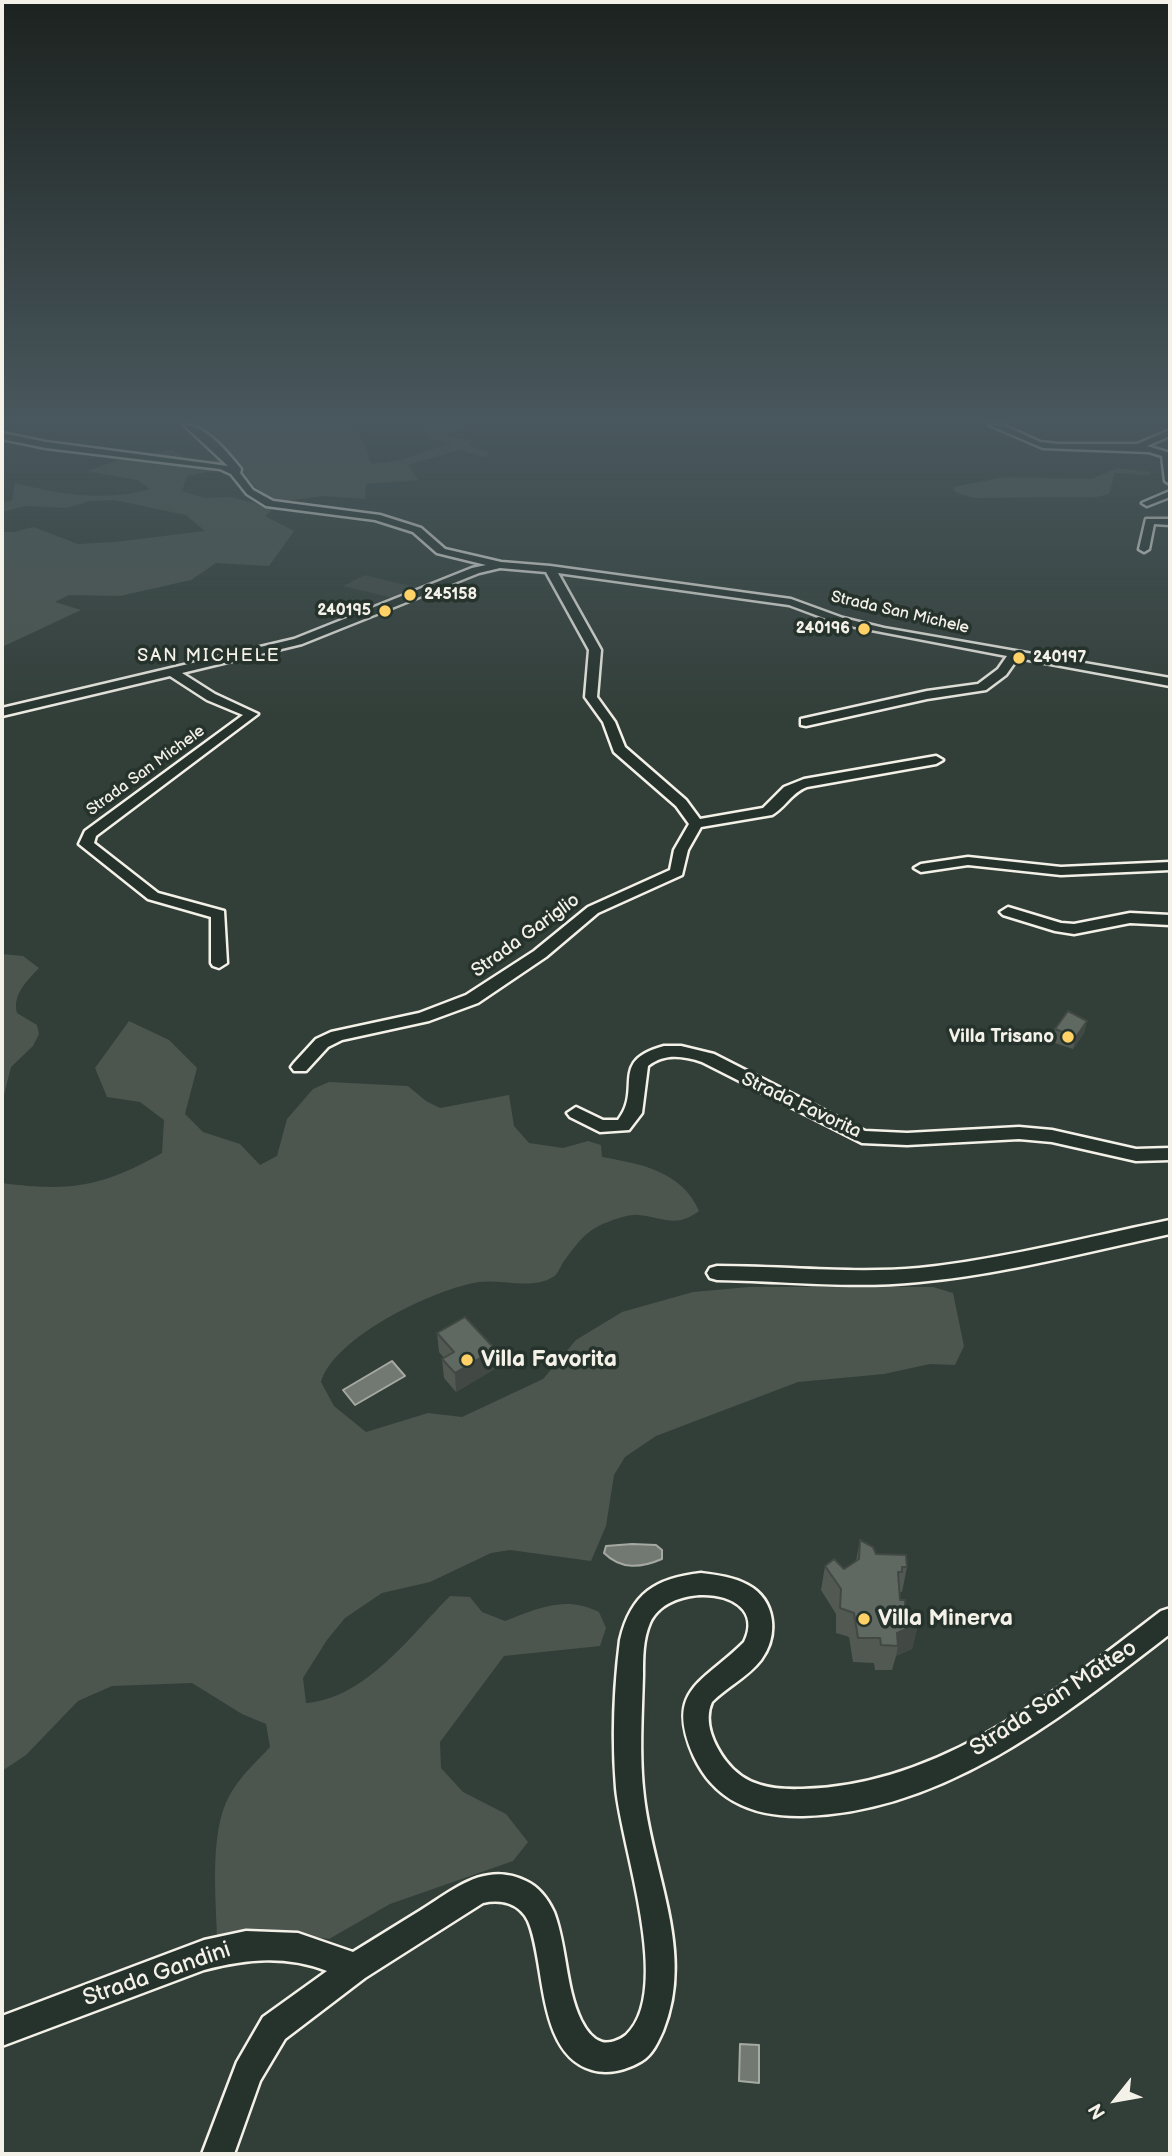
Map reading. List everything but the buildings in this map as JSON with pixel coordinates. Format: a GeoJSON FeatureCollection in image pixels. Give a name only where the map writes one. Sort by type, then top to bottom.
{"type":"FeatureCollection","features":[{"type":"Feature","properties":{"kind":"street"},"geometry":{"type":"LineString","coordinates":[[403,526],[417,530],[441,551],[500,565]]}},
{"type":"Feature","properties":{"kind":"street"},"geometry":{"type":"LineString","coordinates":[[1144,550],[1149,526]]}},
{"type":"Feature","properties":{"kind":"street","name":"Strada San Michele"},"geometry":{"type":"LineString","coordinates":[[2,712],[306,640],[476,570],[500,565],[550,569],[781,600],[850,623],[1170,682]]}},
{"type":"Feature","properties":{"kind":"street"},"geometry":{"type":"LineString","coordinates":[[550,569],[595,650],[591,697],[609,722],[619,749],[672,794],[696,824],[767,812],[778,805],[784,791],[804,783],[936,760]]}},
{"type":"Feature","properties":{"kind":"street"},"geometry":{"type":"LineString","coordinates":[[806,722],[927,695],[982,687],[1002,672],[1014,655]]}},
{"type":"Feature","properties":{"kind":"street","name":"Strada San Michele"},"geometry":{"type":"LineString","coordinates":[[170,671],[211,696],[252,714],[90,834],[86,844],[153,897],[219,914],[219,963]]}},
{"type":"Feature","properties":{"kind":"street","name":"Strada Gariglio"},"geometry":{"type":"LineString","coordinates":[[300,1067],[323,1043],[337,1035],[423,1017],[472,999],[540,954],[593,910],[675,874],[681,850],[696,824]]}},
{"type":"Feature","properties":{"kind":"street"},"geometry":{"type":"LineString","coordinates":[[1108,870],[1170,854]]}},
{"type":"Feature","properties":{"kind":"street"},"geometry":{"type":"LineString","coordinates":[[921,868],[968,861],[1061,871],[1170,866]]}},
{"type":"Feature","properties":{"kind":"street"},"geometry":{"type":"LineString","coordinates":[[1008,912],[1060,928],[1074,929],[1130,918],[1170,920]]}},
{"type":"Feature","properties":{"kind":"street","name":"Strada Favorita"},"geometry":{"type":"LineString","coordinates":[[576,1113],[600,1126],[623,1126],[633,1113],[640,1064],[655,1055],[682,1050],[708,1058],[862,1137],[907,1139],[1019,1133],[1052,1136],[1136,1155],[1170,1154]]}},
{"type":"Feature","properties":{"kind":"street"},"geometry":{"type":"LineString","coordinates":[[717,1273],[774,1272],[838,1277],[917,1275],[1170,1227]]}},
{"type":"Feature","properties":{"kind":"street","name":"Strada San Matteo"},"geometry":{"type":"LineString","coordinates":[[355,1968],[477,1891],[492,1885],[508,1886],[533,1903],[541,1916],[561,2012],[576,2044],[592,2057],[607,2059],[625,2054],[639,2045],[652,2017],[660,1967],[659,1938],[632,1811],[628,1758],[631,1653],[640,1617],[649,1603],[674,1587],[705,1582],[731,1588],[740,1592],[755,1607],[761,1620],[761,1636],[755,1647],[708,1686],[699,1700],[699,1740],[710,1762],[727,1783],[744,1794],[766,1800],[807,1805],[876,1794],[932,1774],[986,1748],[1109,1666],[1170,1619]]}},
{"type":"Feature","properties":{"kind":"street","name":"Strada Gandini"},"geometry":{"type":"LineString","coordinates":[[2,2031],[204,1955],[237,1946],[265,1943],[299,1945],[355,1968]]}},
{"type":"Feature","properties":{"kind":"street"},"geometry":{"type":"LineString","coordinates":[[218,2154],[248,2073],[274,2028],[355,1968]]}},
{"type":"Feature","properties":{"kind":"shaded area"},"geometry":{"type":"Polygon","coordinates":[[[199,526],[284,526],[294,531],[269,566],[216,563],[191,580],[120,596],[69,595],[55,602],[81,610],[2,647],[2,532],[33,527],[78,544],[205,531],[199,526]]]}},
{"type":"Feature","properties":{"kind":"shaded area"},"geometry":{"type":"Polygon","coordinates":[[[365,575],[422,589],[397,599],[343,586],[365,575]]]}},
{"type":"Feature","properties":{"kind":"shaded area"},"geometry":{"type":"Polygon","coordinates":[[[2,954],[23,956],[39,968],[22,988],[16,1006],[17,1013],[37,1025],[39,1034],[33,1046],[11,1067],[2,1103],[2,954]]]}},
{"type":"Feature","properties":{"kind":"shaded area"},"geometry":{"type":"Polygon","coordinates":[[[129,1021],[169,1040],[197,1068],[185,1114],[203,1132],[240,1144],[260,1165],[277,1156],[287,1119],[313,1089],[329,1082],[408,1086],[426,1101],[440,1108],[509,1095],[514,1126],[529,1143],[563,1148],[588,1141],[601,1145],[602,1157],[659,1172],[671,1178],[692,1197],[699,1211],[684,1219],[677,1221],[635,1215],[619,1218],[593,1229],[582,1239],[556,1275],[545,1281],[526,1284],[488,1281],[460,1286],[413,1305],[365,1332],[330,1365],[321,1382],[334,1406],[366,1432],[428,1413],[462,1417],[543,1379],[576,1340],[622,1312],[693,1292],[749,1287],[933,1287],[953,1293],[964,1346],[955,1365],[930,1364],[884,1374],[798,1382],[656,1436],[625,1457],[614,1475],[606,1526],[591,1561],[510,1550],[491,1553],[430,1582],[382,1593],[345,1618],[327,1640],[303,1678],[306,1703],[328,1699],[367,1678],[386,1663],[450,1596],[470,1597],[482,1612],[505,1621],[552,1605],[575,1604],[599,1612],[606,1628],[600,1646],[504,1656],[440,1742],[441,1768],[463,1792],[506,1814],[528,1842],[513,1861],[390,1904],[329,1939],[295,1934],[217,1938],[215,1860],[220,1821],[234,1788],[270,1747],[266,1724],[242,1714],[192,1683],[112,1686],[78,1701],[26,1755],[2,1771],[2,1183],[47,1187],[85,1184],[121,1173],[162,1153],[164,1120],[140,1102],[107,1097],[95,1068],[129,1021]]]}},
{"type":"Feature","properties":{"kind":"shaded area"},"geometry":{"type":"Polygon","coordinates":[[[392,1361],[405,1376],[355,1405],[343,1390],[392,1361]]]}},
{"type":"Feature","properties":{"kind":"shaded area"},"geometry":{"type":"Polygon","coordinates":[[[656,1545],[662,1550],[662,1559],[632,1566],[617,1562],[604,1553],[606,1546],[656,1545]]]}},
{"type":"Feature","properties":{"kind":"shaded area"},"geometry":{"type":"Polygon","coordinates":[[[740,2044],[759,2045],[759,2083],[739,2081],[740,2044]]]}},
{"type":"Feature","properties":{"kind":"place","name":"245158"},"geometry":{"type":"Point","coordinates":[410,595]}},
{"type":"Feature","properties":{"kind":"place","name":"240195"},"geometry":{"type":"Point","coordinates":[385,611]}},
{"type":"Feature","properties":{"kind":"place","name":"240196"},"geometry":{"type":"Point","coordinates":[864,629]}},
{"type":"Feature","properties":{"kind":"place","name":"240197"},"geometry":{"type":"Point","coordinates":[1019,658]}},
{"type":"Feature","properties":{"kind":"place","name":"Villa Trisano"},"geometry":{"type":"Point","coordinates":[1068,1037]}},
{"type":"Feature","properties":{"kind":"place","name":"Villa Favorita"},"geometry":{"type":"Point","coordinates":[467,1360]}},
{"type":"Feature","properties":{"kind":"place","name":"Villa Minerva"},"geometry":{"type":"Point","coordinates":[864,1619]}},
{"type":"Feature","properties":{"kind":"district","name":"SAN MICHELE"},"geometry":{"type":"Point","coordinates":[209,656]}}]}
